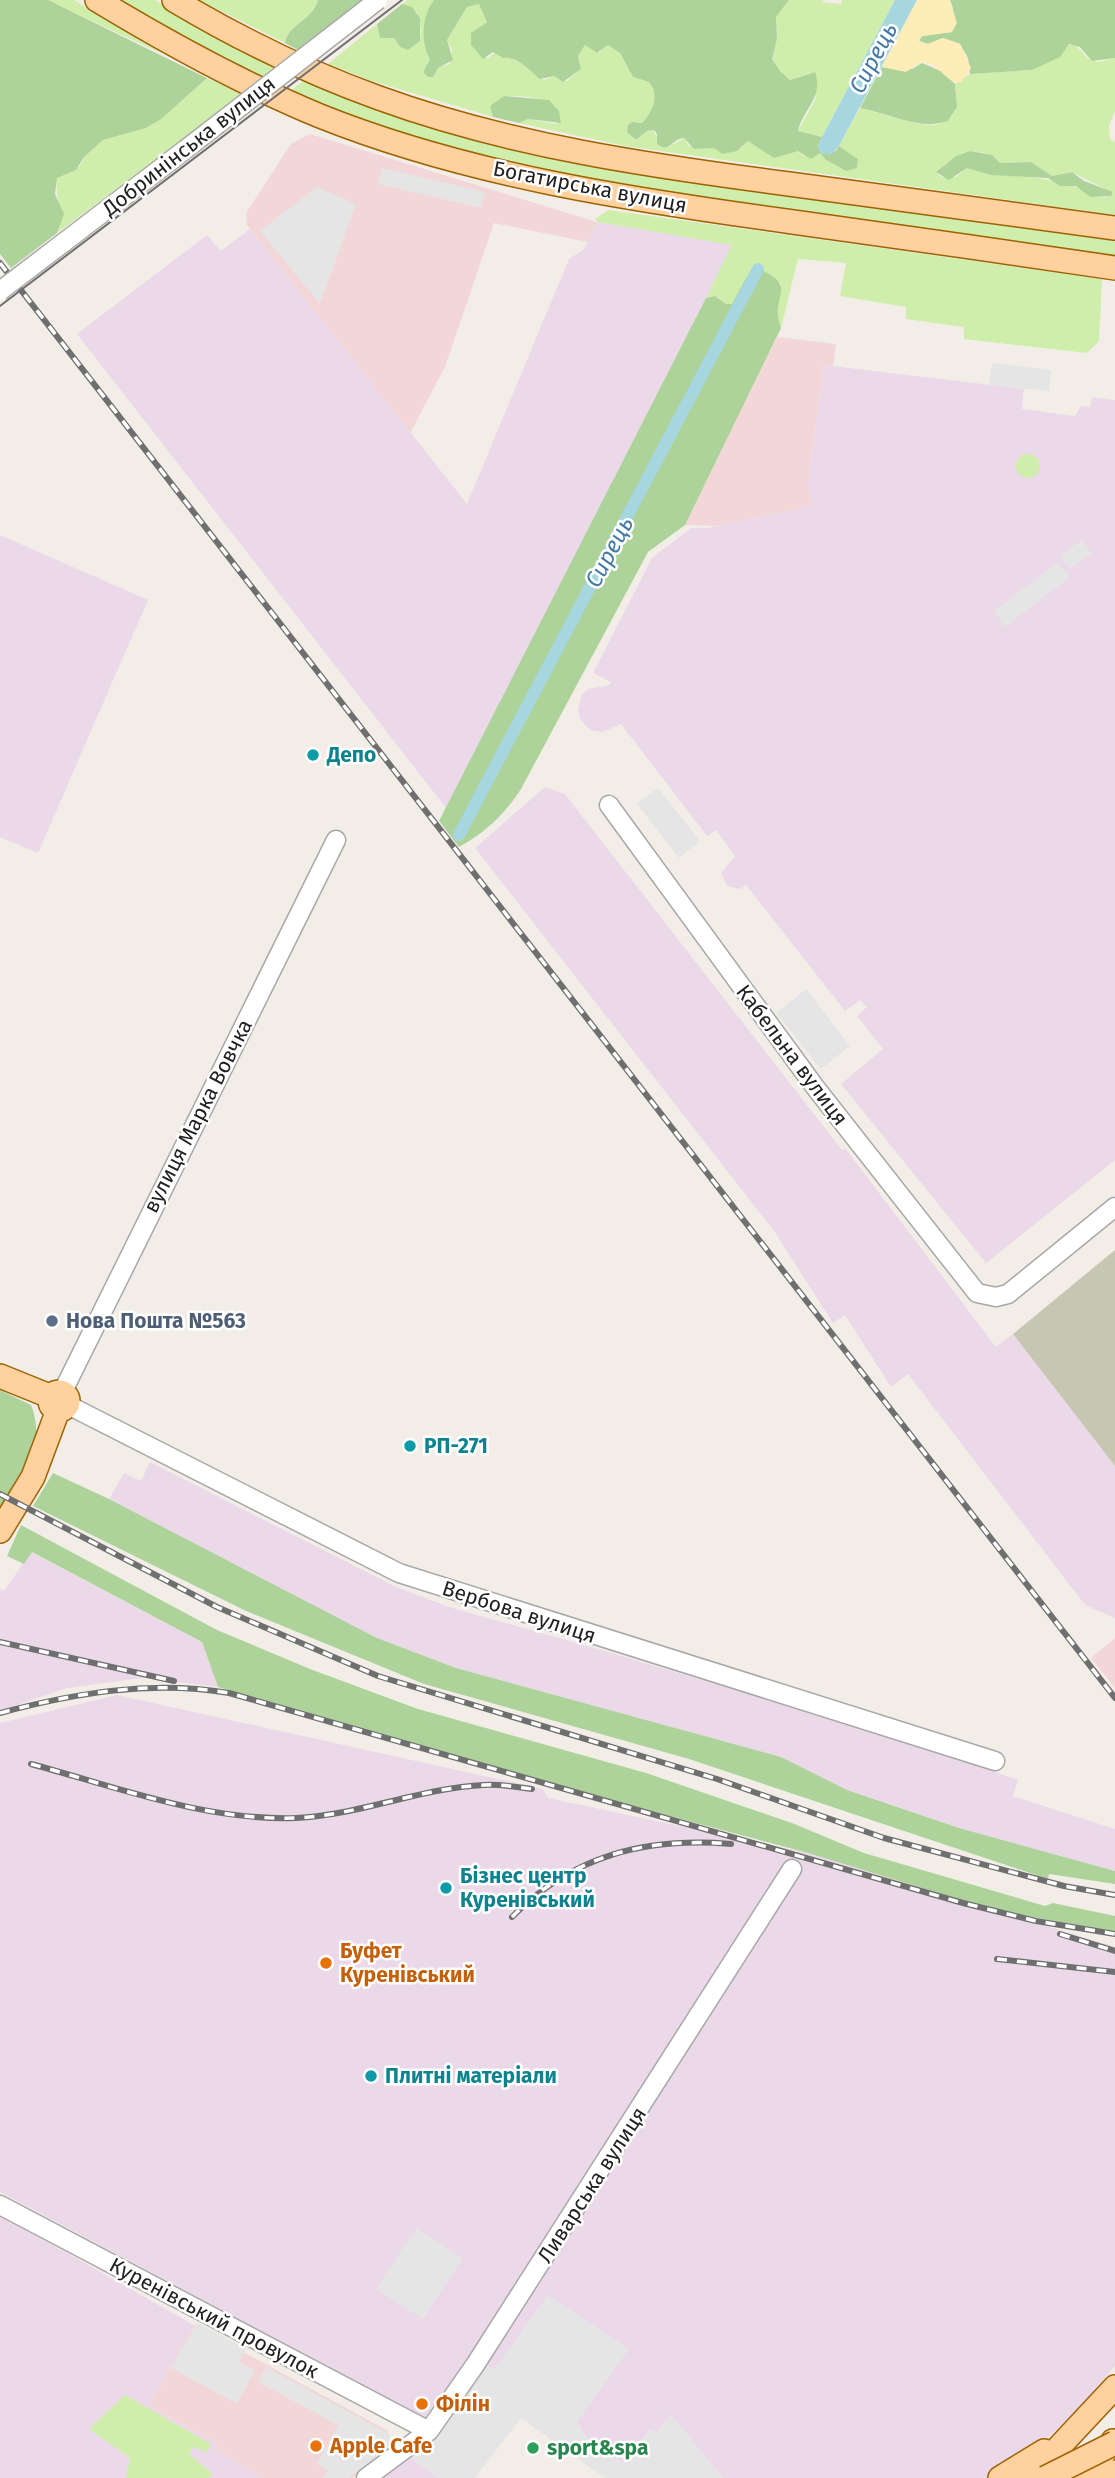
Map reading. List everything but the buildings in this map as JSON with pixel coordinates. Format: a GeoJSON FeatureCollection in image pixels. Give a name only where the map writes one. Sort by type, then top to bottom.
{"type":"FeatureCollection","features":[{"type":"Feature","properties":{"kind":"main road","name":"Богатирська вулиця"},"geometry":{"type":"LineString","coordinates":[[97,0],[194,55],[319,115],[383,138],[499,171],[571,188],[727,213],[1115,268]]}},
{"type":"Feature","properties":{"kind":"main road","name":"Богатирська вулиця"},"geometry":{"type":"LineString","coordinates":[[174,0],[213,23],[327,78],[381,99],[525,140],[705,173],[1115,228]]}},
{"type":"Feature","properties":{"kind":"main road","name":"Вербова вулиця"},"geometry":{"type":"LineString","coordinates":[[0,1376],[60,1401]]}},
{"type":"Feature","properties":{"kind":"main road"},"geometry":{"type":"LineString","coordinates":[[0,1531],[33,1478],[60,1401]]}},
{"type":"Feature","properties":{"kind":"main road"},"geometry":{"type":"LineString","coordinates":[[1000,2478],[1036,2458],[1115,2389]]}},
{"type":"Feature","properties":{"kind":"main road"},"geometry":{"type":"LineString","coordinates":[[1047,2478],[1115,2389]]}},
{"type":"Feature","properties":{"kind":"main road"},"geometry":{"type":"LineString","coordinates":[[1030,2478],[1084,2418]]}},
{"type":"Feature","properties":{"kind":"main road"},"geometry":{"type":"LineString","coordinates":[[1047,2478],[1115,2441]]}},
{"type":"Feature","properties":{"kind":"main road"},"geometry":{"type":"LineString","coordinates":[[1079,2478],[1107,2472],[1115,2441]]}},
{"type":"Feature","properties":{"kind":"street","name":"Добринінська вулиця"},"geometry":{"type":"LineString","coordinates":[[0,291],[378,0]]}},
{"type":"Feature","properties":{"kind":"street","name":"Кабельна вулиця"},"geometry":{"type":"LineString","coordinates":[[609,805],[815,1087],[977,1293],[985,1296],[1008,1294],[1115,1207]]}},
{"type":"Feature","properties":{"kind":"street","name":"вулиця Марка Вовчка"},"geometry":{"type":"LineString","coordinates":[[60,1401],[336,840]]}},
{"type":"Feature","properties":{"kind":"street","name":"Вербова вулиця"},"geometry":{"type":"LineString","coordinates":[[60,1401],[399,1573],[995,1761]]}},
{"type":"Feature","properties":{"kind":"street","name":"Ливарська вулиця"},"geometry":{"type":"LineString","coordinates":[[366,2478],[429,2431],[590,2188],[792,1869]]}},
{"type":"Feature","properties":{"kind":"street","name":"Куренівський провулок"},"geometry":{"type":"LineString","coordinates":[[0,2204],[429,2431]]}},
{"type":"Feature","properties":{"kind":"shaded area"},"geometry":{"type":"Polygon","coordinates":[[[310,134],[597,222],[588,242],[494,223],[445,367],[410,433],[247,225],[246,213],[291,144],[310,134]]]}},
{"type":"Feature","properties":{"kind":"shaded area"},"geometry":{"type":"Polygon","coordinates":[[[382,168],[485,192],[481,208],[378,184],[382,168]]]}},
{"type":"Feature","properties":{"kind":"shaded area"},"geometry":{"type":"Polygon","coordinates":[[[317,187],[356,204],[320,304],[260,231],[317,187]]]}},
{"type":"Feature","properties":{"kind":"shaded area"},"geometry":{"type":"Polygon","coordinates":[[[597,222],[733,245],[446,808],[77,334],[207,235],[221,251],[250,229],[467,504],[569,259],[584,249],[597,222]]]}},
{"type":"Feature","properties":{"kind":"shaded area"},"geometry":{"type":"Polygon","coordinates":[[[777,337],[836,344],[833,366],[824,365],[808,482],[812,506],[716,526],[685,525],[777,337]]]}},
{"type":"Feature","properties":{"kind":"shaded area"},"geometry":{"type":"Polygon","coordinates":[[[992,363],[1051,370],[1049,391],[989,385],[992,363]]]}},
{"type":"Feature","properties":{"kind":"shaded area"},"geometry":{"type":"Polygon","coordinates":[[[824,365],[1024,389],[1022,409],[1075,416],[1081,406],[1090,407],[1092,397],[1115,400],[1115,1160],[986,1263],[841,1084],[883,1049],[857,1016],[867,1007],[860,1000],[845,1011],[746,885],[740,889],[727,886],[721,873],[735,856],[716,830],[707,836],[621,724],[602,732],[590,730],[580,719],[578,710],[582,694],[588,689],[610,685],[611,682],[593,673],[652,558],[691,528],[708,528],[811,506],[808,483],[824,365]]]}},
{"type":"Feature","properties":{"kind":"shaded area"},"geometry":{"type":"Polygon","coordinates":[[[0,535],[148,600],[38,853],[0,837],[0,535]]]}},
{"type":"Feature","properties":{"kind":"shaded area"},"geometry":{"type":"Polygon","coordinates":[[[1082,540],[1092,554],[1070,569],[1060,555],[1082,540]]]}},
{"type":"Feature","properties":{"kind":"shaded area"},"geometry":{"type":"Polygon","coordinates":[[[1058,562],[1070,577],[1005,627],[994,611],[1058,562]]]}},
{"type":"Feature","properties":{"kind":"shaded area"},"geometry":{"type":"Polygon","coordinates":[[[545,787],[565,794],[842,1150],[845,1148],[996,1347],[1013,1334],[1115,1466],[1115,1618],[1085,1605],[908,1374],[891,1387],[845,1315],[833,1323],[774,1231],[475,848],[545,787]]]}},
{"type":"Feature","properties":{"kind":"shaded area"},"geometry":{"type":"Polygon","coordinates":[[[658,788],[700,841],[679,858],[637,804],[658,788]]]}},
{"type":"Feature","properties":{"kind":"shaded area"},"geometry":{"type":"Polygon","coordinates":[[[806,989],[850,1046],[821,1069],[776,1013],[806,989]]]}},
{"type":"Feature","properties":{"kind":"shaded area"},"geometry":{"type":"Polygon","coordinates":[[[1115,1250],[1115,1466],[1013,1334],[1115,1250]]]}},
{"type":"Feature","properties":{"kind":"shaded area"},"geometry":{"type":"Polygon","coordinates":[[[150,1462],[394,1586],[449,1607],[988,1766],[995,1772],[1018,1780],[1013,1796],[1115,1829],[1115,1871],[959,1828],[847,1790],[781,1757],[456,1668],[377,1638],[109,1499],[124,1473],[141,1481],[150,1462]]]}},
{"type":"Feature","properties":{"kind":"shaded area"},"geometry":{"type":"Polygon","coordinates":[[[31,1552],[202,1642],[218,1687],[143,1678],[67,1688],[0,1711],[0,1589],[4,1591],[31,1552]]]}},
{"type":"Feature","properties":{"kind":"shaded area"},"geometry":{"type":"Polygon","coordinates":[[[1115,1638],[1115,1688],[1091,1658],[1115,1638]]]}},
{"type":"Feature","properties":{"kind":"shaded area"},"geometry":{"type":"Polygon","coordinates":[[[117,1695],[543,1789],[548,1798],[808,1853],[1115,1947],[1115,2366],[1077,2411],[1044,2441],[989,2478],[723,2478],[671,2415],[656,2434],[650,2430],[625,2464],[587,2438],[577,2422],[549,2295],[494,2371],[471,2355],[426,2418],[0,2192],[0,1723],[117,1695]]]}},
{"type":"Feature","properties":{"kind":"shaded area"},"geometry":{"type":"Polygon","coordinates":[[[0,2215],[194,2325],[149,2406],[217,2444],[215,2449],[262,2478],[0,2478],[0,2215]]]}},
{"type":"Feature","properties":{"kind":"shaded area"},"geometry":{"type":"Polygon","coordinates":[[[416,2228],[463,2258],[423,2319],[376,2289],[416,2228]]]}},
{"type":"Feature","properties":{"kind":"shaded area"},"geometry":{"type":"Polygon","coordinates":[[[548,2295],[629,2349],[577,2422],[587,2438],[625,2464],[651,2430],[656,2433],[671,2415],[723,2478],[605,2478],[521,2418],[475,2478],[437,2478],[408,2455],[484,2364],[494,2370],[548,2295]]]}},
{"type":"Feature","properties":{"kind":"shaded area"},"geometry":{"type":"Polygon","coordinates":[[[197,2323],[247,2349],[239,2362],[255,2370],[237,2404],[171,2368],[197,2323]]]}},
{"type":"Feature","properties":{"kind":"shaded area"},"geometry":{"type":"Polygon","coordinates":[[[194,2325],[388,2431],[391,2449],[352,2478],[262,2478],[215,2449],[217,2444],[149,2406],[194,2325]]]}},
{"type":"Feature","properties":{"kind":"shaded area"},"geometry":{"type":"Polygon","coordinates":[[[266,2367],[388,2433],[390,2448],[349,2478],[322,2478],[328,2471],[317,2464],[338,2425],[258,2382],[266,2367]]]}},
{"type":"Feature","properties":{"kind":"shaded area"},"geometry":{"type":"Polygon","coordinates":[[[408,2455],[437,2478],[377,2478],[408,2455]]]}},
{"type":"Feature","properties":{"kind":"green space"},"geometry":{"type":"Polygon","coordinates":[[[0,0],[48,0],[207,78],[160,120],[146,128],[103,140],[84,157],[76,170],[57,178],[55,194],[64,214],[57,233],[11,268],[0,254],[0,0]]]}},
{"type":"Feature","properties":{"kind":"green space"},"geometry":{"type":"Polygon","coordinates":[[[48,0],[74,0],[163,54],[53,3],[48,0]]]}},
{"type":"Feature","properties":{"kind":"green space"},"geometry":{"type":"Polygon","coordinates":[[[106,0],[155,0],[200,26],[280,65],[259,81],[106,0]]]}},
{"type":"Feature","properties":{"kind":"green space"},"geometry":{"type":"Polygon","coordinates":[[[199,0],[318,0],[316,7],[290,31],[285,43],[199,0]]]}},
{"type":"Feature","properties":{"kind":"green space"},"geometry":{"type":"Polygon","coordinates":[[[318,0],[365,0],[300,51],[285,43],[290,31],[316,7],[318,0]]]}},
{"type":"Feature","properties":{"kind":"green space"},"geometry":{"type":"Polygon","coordinates":[[[407,0],[434,0],[427,13],[424,29],[430,59],[423,72],[428,77],[439,67],[450,64],[452,50],[447,40],[467,7],[479,4],[487,19],[483,28],[474,31],[480,56],[488,58],[496,52],[501,57],[519,62],[544,80],[554,76],[567,81],[581,69],[578,56],[585,45],[599,53],[608,44],[620,53],[633,77],[649,82],[655,98],[642,123],[637,122],[633,139],[636,140],[647,131],[653,130],[662,147],[669,147],[684,138],[689,146],[715,148],[726,153],[742,148],[748,141],[776,154],[798,151],[804,156],[820,153],[826,160],[846,171],[858,165],[858,159],[839,146],[860,108],[909,122],[940,124],[950,118],[956,105],[955,84],[970,74],[1032,70],[1063,53],[1066,45],[1075,45],[1089,59],[1098,62],[1115,58],[1115,111],[1109,125],[1110,139],[1115,142],[1115,215],[625,146],[519,123],[528,119],[556,124],[561,120],[553,106],[539,99],[504,96],[490,106],[493,117],[372,81],[328,64],[377,24],[380,38],[394,38],[399,46],[408,50],[421,32],[417,12],[402,4],[407,0]],[[970,151],[956,156],[936,172],[941,177],[956,177],[967,168],[1057,182],[1099,197],[1111,196],[1113,193],[1072,172],[1052,176],[1031,162],[1000,163],[985,153],[970,151]]]}},
{"type":"Feature","properties":{"kind":"green space"},"geometry":{"type":"Polygon","coordinates":[[[434,0],[789,0],[776,17],[777,39],[772,59],[790,80],[815,72],[817,81],[815,96],[798,131],[822,137],[818,146],[822,154],[836,151],[839,146],[858,159],[857,168],[846,171],[826,160],[820,153],[811,159],[798,151],[774,158],[748,141],[737,151],[722,154],[714,148],[694,149],[684,138],[668,147],[661,147],[657,144],[654,130],[647,131],[636,140],[627,132],[628,125],[632,122],[642,123],[646,118],[654,103],[654,92],[649,82],[633,77],[620,53],[608,45],[597,53],[585,45],[578,56],[581,69],[563,82],[554,76],[540,79],[514,59],[503,58],[493,52],[483,59],[471,45],[471,33],[487,22],[479,4],[467,7],[447,40],[453,60],[438,68],[433,77],[428,77],[423,72],[430,59],[425,45],[424,29],[427,13],[434,0]]]}},
{"type":"Feature","properties":{"kind":"green space"},"geometry":{"type":"Polygon","coordinates":[[[789,0],[825,0],[821,2],[841,4],[842,0],[895,0],[822,137],[798,131],[816,98],[810,73],[790,80],[779,71],[772,58],[777,39],[776,17],[789,0]]]}},
{"type":"Feature","properties":{"kind":"green space"},"geometry":{"type":"Polygon","coordinates":[[[950,0],[1115,0],[1115,58],[1092,61],[1080,47],[1069,44],[1060,57],[1032,70],[970,74],[968,58],[960,44],[943,38],[928,44],[919,41],[922,36],[952,32],[953,8],[950,0]]]}},
{"type":"Feature","properties":{"kind":"green space"},"geometry":{"type":"Polygon","coordinates":[[[402,4],[412,7],[420,18],[420,41],[408,50],[400,47],[394,38],[380,38],[377,24],[402,4]]]}},
{"type":"Feature","properties":{"kind":"green space"},"geometry":{"type":"Polygon","coordinates":[[[922,63],[943,72],[955,84],[957,107],[948,121],[937,124],[915,123],[860,108],[882,67],[912,69],[922,63]]]}},
{"type":"Feature","properties":{"kind":"green space"},"geometry":{"type":"Polygon","coordinates":[[[207,78],[244,94],[57,233],[60,213],[57,178],[80,166],[84,157],[103,140],[146,128],[160,120],[207,78]]]}},
{"type":"Feature","properties":{"kind":"green space"},"geometry":{"type":"Polygon","coordinates":[[[307,78],[379,106],[1115,238],[1115,256],[613,188],[432,146],[288,93],[307,78]]]}},
{"type":"Feature","properties":{"kind":"green space"},"geometry":{"type":"Polygon","coordinates":[[[504,96],[549,100],[559,111],[561,123],[528,119],[519,123],[493,117],[490,106],[504,96]]]}},
{"type":"Feature","properties":{"kind":"green space"},"geometry":{"type":"Polygon","coordinates":[[[970,151],[992,155],[1000,163],[1031,162],[1052,176],[1072,172],[1084,181],[1113,192],[1111,196],[1090,197],[1076,186],[1060,186],[1048,178],[991,175],[967,168],[949,180],[936,172],[956,156],[970,151]]]}},
{"type":"Feature","properties":{"kind":"green space"},"geometry":{"type":"Polygon","coordinates":[[[608,210],[1102,279],[1099,341],[1087,353],[964,339],[964,327],[906,319],[906,307],[840,296],[846,263],[798,259],[781,328],[776,317],[781,284],[772,276],[757,273],[752,276],[732,304],[726,304],[715,296],[706,298],[732,245],[597,222],[595,219],[608,210]]]}},
{"type":"Feature","properties":{"kind":"green space"},"geometry":{"type":"Polygon","coordinates":[[[757,268],[778,281],[781,287],[778,316],[781,328],[685,525],[648,552],[515,798],[486,829],[459,847],[439,821],[706,298],[715,296],[726,304],[732,304],[746,278],[757,268]]]}},
{"type":"Feature","properties":{"kind":"green space"},"geometry":{"type":"Polygon","coordinates":[[[1028,454],[1036,458],[1040,466],[1036,474],[1028,478],[1020,474],[1016,466],[1020,458],[1028,454]]]}},
{"type":"Feature","properties":{"kind":"green space"},"geometry":{"type":"Polygon","coordinates":[[[0,1390],[31,1405],[36,1434],[29,1463],[0,1516],[0,1390]]]}},
{"type":"Feature","properties":{"kind":"green space"},"geometry":{"type":"Polygon","coordinates":[[[53,1473],[109,1499],[377,1638],[456,1668],[781,1757],[847,1790],[959,1828],[1115,1871],[1115,1884],[1049,1874],[1048,1879],[689,1759],[424,1684],[246,1611],[33,1506],[53,1473]]]}},
{"type":"Feature","properties":{"kind":"green space"},"geometry":{"type":"Polygon","coordinates":[[[21,1525],[217,1630],[310,1669],[418,1709],[646,1773],[792,1823],[864,1853],[1045,1906],[1053,1903],[1115,1916],[1115,1932],[994,1910],[808,1853],[490,1768],[218,1687],[202,1642],[32,1552],[24,1564],[7,1556],[21,1525]]]}},
{"type":"Feature","properties":{"kind":"green space"},"geometry":{"type":"Polygon","coordinates":[[[125,2395],[211,2444],[207,2452],[193,2447],[189,2454],[213,2474],[208,2478],[126,2478],[130,2458],[89,2429],[125,2395]]]}},
{"type":"Feature","properties":{"kind":"sand"},"geometry":{"type":"Polygon","coordinates":[[[917,0],[950,0],[957,23],[952,32],[922,36],[919,41],[928,44],[943,38],[960,44],[971,68],[961,82],[951,80],[927,63],[919,64],[906,72],[882,67],[917,0]]]}},
{"type":"Feature","properties":{"kind":"water"},"geometry":{"type":"Polygon","coordinates":[[[895,0],[917,0],[839,146],[832,154],[822,154],[818,146],[822,137],[895,0]]]}},
{"type":"Feature","properties":{"kind":"waterway","name":"Сирець"},"geometry":{"type":"LineString","coordinates":[[459,835],[758,269]]}},
{"type":"Feature","properties":{"kind":"tram line"},"geometry":{"type":"LineString","coordinates":[[0,306],[402,0]]}},
{"type":"Feature","properties":{"kind":"railway"},"geometry":{"type":"LineString","coordinates":[[0,263],[1115,1698]]}},
{"type":"Feature","properties":{"kind":"railway"},"geometry":{"type":"LineString","coordinates":[[0,1494],[217,1607],[378,1676],[717,1779],[884,1838],[1064,1886],[1115,1895]]}},
{"type":"Feature","properties":{"kind":"railway"},"geometry":{"type":"LineString","coordinates":[[0,1642],[174,1681]]}},
{"type":"Feature","properties":{"kind":"railway"},"geometry":{"type":"LineString","coordinates":[[0,1713],[85,1694],[142,1688],[200,1689],[229,1693],[963,1903],[1036,1921],[1115,1934]]}},
{"type":"Feature","properties":{"kind":"railway"},"geometry":{"type":"LineString","coordinates":[[31,1764],[162,1801],[228,1814],[262,1817],[320,1816],[460,1787],[496,1785],[532,1789]]}},
{"type":"Feature","properties":{"kind":"railway"},"geometry":{"type":"LineString","coordinates":[[512,1917],[560,1878],[613,1855],[670,1844],[731,1844]]}},
{"type":"Feature","properties":{"kind":"railway"},"geometry":{"type":"LineString","coordinates":[[1060,1934],[1115,1951]]}},
{"type":"Feature","properties":{"kind":"railway"},"geometry":{"type":"LineString","coordinates":[[997,1959],[1115,1972]]}},
{"type":"Feature","properties":{"kind":"place","name":"Депо"},"geometry":{"type":"Point","coordinates":[313,755]}},
{"type":"Feature","properties":{"kind":"place","name":"Нова Пошта №563"},"geometry":{"type":"Point","coordinates":[52,1321]}},
{"type":"Feature","properties":{"kind":"place","name":"РП-271"},"geometry":{"type":"Point","coordinates":[410,1446]}},
{"type":"Feature","properties":{"kind":"place","name":"Бізнес центр Куренівський"},"geometry":{"type":"Point","coordinates":[446,1888]}},
{"type":"Feature","properties":{"kind":"place","name":"Буфет Куренівський"},"geometry":{"type":"Point","coordinates":[326,1963]}},
{"type":"Feature","properties":{"kind":"place","name":"Плитні матеріали"},"geometry":{"type":"Point","coordinates":[371,2076]}},
{"type":"Feature","properties":{"kind":"place","name":"Філін"},"geometry":{"type":"Point","coordinates":[422,2404]}},
{"type":"Feature","properties":{"kind":"place","name":"Apple Cafe"},"geometry":{"type":"Point","coordinates":[316,2446]}},
{"type":"Feature","properties":{"kind":"place","name":"sport&spa"},"geometry":{"type":"Point","coordinates":[533,2448]}}]}
